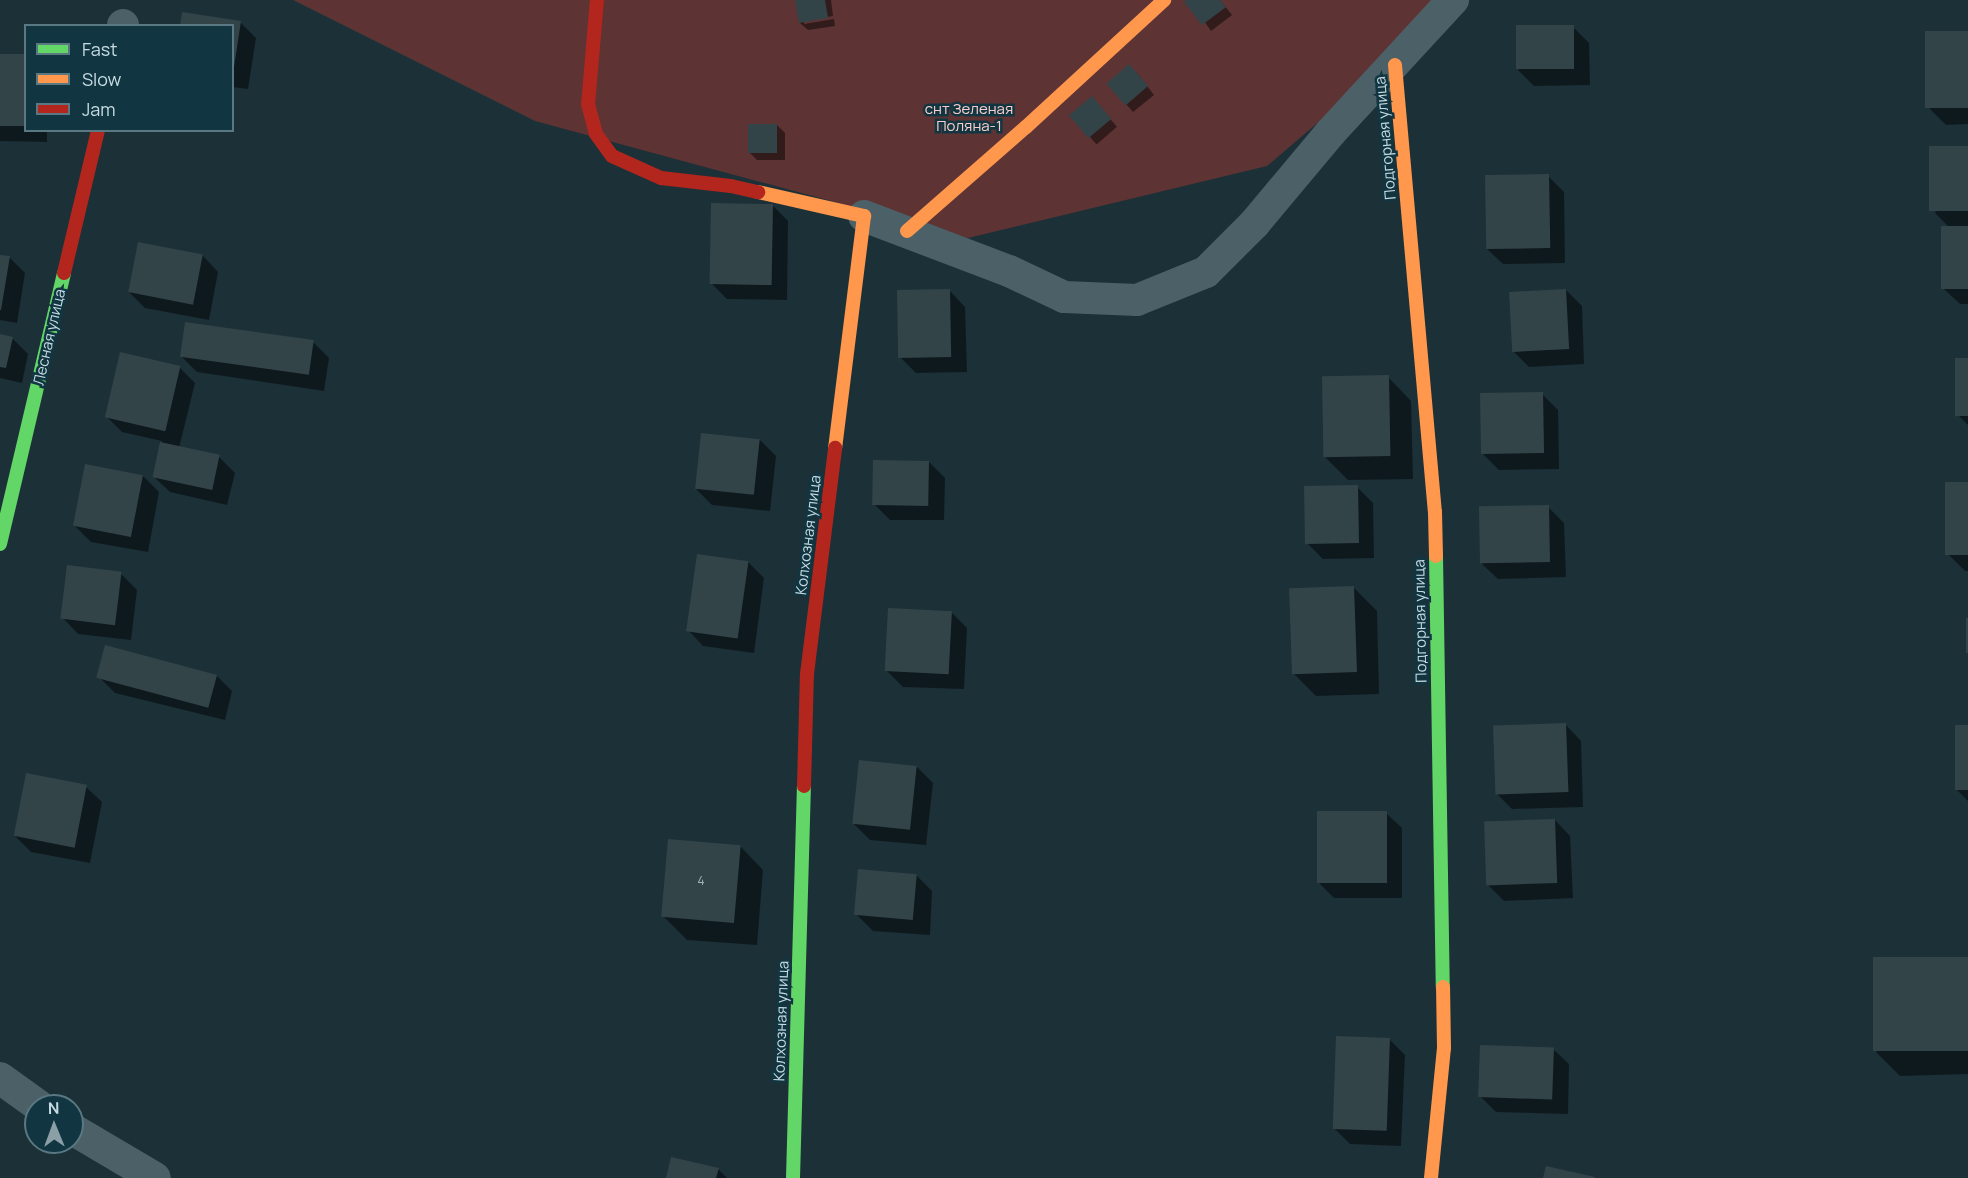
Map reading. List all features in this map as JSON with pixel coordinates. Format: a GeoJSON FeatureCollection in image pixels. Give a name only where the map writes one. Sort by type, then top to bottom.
{"type":"FeatureCollection","features":[{"type":"Feature","properties":{"kind":"street"},"geometry":{"type":"LineString","coordinates":[[597,0],[588,104],[596,134],[612,156],[661,178],[731,186],[864,216],[907,231],[1064,297],[1137,300],[1206,272],[1254,224],[1331,132],[1453,0]]}},
{"type":"Feature","properties":{"kind":"street"},"geometry":{"type":"LineString","coordinates":[[907,231],[1035,119],[1164,0]]}},
{"type":"Feature","properties":{"kind":"street","name":"Подгорная улица"},"geometry":{"type":"LineString","coordinates":[[1395,65],[1435,512],[1444,1048],[1431,1178]]}},
{"type":"Feature","properties":{"kind":"street","name":"Лесная улица"},"geometry":{"type":"LineString","coordinates":[[0,544],[98,132]]}},
{"type":"Feature","properties":{"kind":"street","name":"Колхозная улица"},"geometry":{"type":"LineString","coordinates":[[793,1178],[807,674],[864,216]]}},
{"type":"Feature","properties":{"kind":"street"},"geometry":{"type":"LineString","coordinates":[[0,1078],[24,1095]]}},
{"type":"Feature","properties":{"kind":"street"},"geometry":{"type":"LineString","coordinates":[[84,1136],[155,1178]]}},
{"type":"Feature","properties":{"kind":"green space","name":"снт Зеленая Поляна-1"},"geometry":{"type":"Polygon","coordinates":[[[293,0],[1456,0],[1450,10],[1267,166],[968,238],[535,121],[293,0]]]}},
{"type":"Feature","properties":{"kind":"building"},"geometry":{"type":"Polygon","coordinates":[[[795,0],[825,0],[828,18],[799,23],[795,0]]]}},
{"type":"Feature","properties":{"kind":"building"},"geometry":{"type":"Polygon","coordinates":[[[1187,0],[1220,0],[1226,7],[1202,25],[1184,2],[1187,0]]]}},
{"type":"Feature","properties":{"kind":"building"},"geometry":{"type":"Polygon","coordinates":[[[182,12],[241,21],[234,67],[234,24],[180,24],[182,12]]]}},
{"type":"Feature","properties":{"kind":"building"},"geometry":{"type":"Polygon","coordinates":[[[1516,25],[1574,25],[1574,69],[1516,69],[1516,25]]]}},
{"type":"Feature","properties":{"kind":"building"},"geometry":{"type":"Polygon","coordinates":[[[1925,31],[1968,31],[1968,108],[1925,108],[1925,31]]]}},
{"type":"Feature","properties":{"kind":"building"},"geometry":{"type":"Polygon","coordinates":[[[0,54],[24,54],[24,126],[0,126],[0,54]]]}},
{"type":"Feature","properties":{"kind":"building"},"geometry":{"type":"Polygon","coordinates":[[[1129,64],[1148,86],[1125,106],[1106,84],[1129,64]]]}},
{"type":"Feature","properties":{"kind":"building"},"geometry":{"type":"Polygon","coordinates":[[[1092,96],[1111,119],[1088,138],[1069,115],[1092,96]]]}},
{"type":"Feature","properties":{"kind":"building"},"geometry":{"type":"Polygon","coordinates":[[[748,124],[777,124],[777,153],[748,153],[748,124]]]}},
{"type":"Feature","properties":{"kind":"building"},"geometry":{"type":"Polygon","coordinates":[[[1929,146],[1968,146],[1968,211],[1929,211],[1929,146]]]}},
{"type":"Feature","properties":{"kind":"building"},"geometry":{"type":"Polygon","coordinates":[[[1549,174],[1550,248],[1486,249],[1485,175],[1549,174]]]}},
{"type":"Feature","properties":{"kind":"building"},"geometry":{"type":"Polygon","coordinates":[[[711,203],[773,204],[772,285],[710,284],[711,203]]]}},
{"type":"Feature","properties":{"kind":"building"},"geometry":{"type":"Polygon","coordinates":[[[1941,226],[1968,226],[1968,289],[1941,289],[1941,226]]]}},
{"type":"Feature","properties":{"kind":"building"},"geometry":{"type":"Polygon","coordinates":[[[138,242],[203,255],[193,305],[128,292],[138,242]]]}},
{"type":"Feature","properties":{"kind":"building"},"geometry":{"type":"Polygon","coordinates":[[[0,255],[10,256],[1,310],[0,310],[0,255]]]}},
{"type":"Feature","properties":{"kind":"building"},"geometry":{"type":"Polygon","coordinates":[[[950,289],[951,357],[898,358],[897,290],[950,289]]]}},
{"type":"Feature","properties":{"kind":"building"},"geometry":{"type":"Polygon","coordinates":[[[1566,289],[1569,349],[1512,352],[1509,292],[1566,289]]]}},
{"type":"Feature","properties":{"kind":"building"},"geometry":{"type":"Polygon","coordinates":[[[185,322],[314,340],[309,375],[180,357],[185,322]]]}},
{"type":"Feature","properties":{"kind":"building"},"geometry":{"type":"Polygon","coordinates":[[[0,334],[13,337],[6,368],[0,367],[0,334]]]}},
{"type":"Feature","properties":{"kind":"building"},"geometry":{"type":"Polygon","coordinates":[[[120,352],[180,366],[165,431],[105,417],[120,352]]]}},
{"type":"Feature","properties":{"kind":"building"},"geometry":{"type":"Polygon","coordinates":[[[1955,358],[1968,358],[1968,416],[1955,416],[1955,358]]]}},
{"type":"Feature","properties":{"kind":"building"},"geometry":{"type":"Polygon","coordinates":[[[1389,375],[1390,456],[1323,457],[1322,376],[1389,375]]]}},
{"type":"Feature","properties":{"kind":"building"},"geometry":{"type":"Polygon","coordinates":[[[1543,392],[1544,453],[1481,454],[1480,393],[1543,392]]]}},
{"type":"Feature","properties":{"kind":"building"},"geometry":{"type":"Polygon","coordinates":[[[701,433],[760,439],[754,495],[695,489],[701,433]]]}},
{"type":"Feature","properties":{"kind":"building"},"geometry":{"type":"Polygon","coordinates":[[[160,442],[220,455],[212,490],[153,477],[160,442]]]}},
{"type":"Feature","properties":{"kind":"building"},"geometry":{"type":"Polygon","coordinates":[[[873,460],[929,461],[928,506],[872,505],[873,460]]]}},
{"type":"Feature","properties":{"kind":"building"},"geometry":{"type":"Polygon","coordinates":[[[85,464],[143,475],[131,537],[73,526],[85,464]]]}},
{"type":"Feature","properties":{"kind":"building"},"geometry":{"type":"Polygon","coordinates":[[[1945,482],[1968,482],[1968,555],[1945,555],[1945,482]]]}},
{"type":"Feature","properties":{"kind":"building"},"geometry":{"type":"Polygon","coordinates":[[[1358,485],[1359,543],[1305,544],[1304,486],[1358,485]]]}},
{"type":"Feature","properties":{"kind":"building"},"geometry":{"type":"Polygon","coordinates":[[[1549,505],[1550,562],[1480,563],[1479,506],[1549,505]]]}},
{"type":"Feature","properties":{"kind":"building"},"geometry":{"type":"Polygon","coordinates":[[[697,554],[748,561],[738,638],[686,631],[697,554]]]}},
{"type":"Feature","properties":{"kind":"building"},"geometry":{"type":"Polygon","coordinates":[[[67,565],[122,572],[115,625],[60,619],[67,565]]]}},
{"type":"Feature","properties":{"kind":"building"},"geometry":{"type":"Polygon","coordinates":[[[1354,586],[1357,672],[1292,674],[1289,588],[1354,586]]]}},
{"type":"Feature","properties":{"kind":"building"},"geometry":{"type":"Polygon","coordinates":[[[888,608],[952,611],[949,674],[885,671],[888,608]]]}},
{"type":"Feature","properties":{"kind":"building"},"geometry":{"type":"Polygon","coordinates":[[[1966,618],[1968,618],[1968,653],[1966,653],[1966,618]]]}},
{"type":"Feature","properties":{"kind":"building"},"geometry":{"type":"Polygon","coordinates":[[[105,645],[217,675],[208,708],[96,678],[105,645]]]}},
{"type":"Feature","properties":{"kind":"building"},"geometry":{"type":"Polygon","coordinates":[[[1566,723],[1568,792],[1495,795],[1493,726],[1566,723]]]}},
{"type":"Feature","properties":{"kind":"building"},"geometry":{"type":"Polygon","coordinates":[[[1955,725],[1968,725],[1968,790],[1955,790],[1955,725]]]}},
{"type":"Feature","properties":{"kind":"building"},"geometry":{"type":"Polygon","coordinates":[[[859,760],[917,766],[910,830],[852,824],[859,760]]]}},
{"type":"Feature","properties":{"kind":"building"},"geometry":{"type":"Polygon","coordinates":[[[26,773],[87,785],[75,848],[14,836],[26,773]]]}},
{"type":"Feature","properties":{"kind":"building"},"geometry":{"type":"Polygon","coordinates":[[[1317,811],[1387,811],[1387,883],[1317,883],[1317,811]]]}},
{"type":"Feature","properties":{"kind":"building"},"geometry":{"type":"Polygon","coordinates":[[[1555,819],[1557,883],[1486,885],[1484,821],[1555,819]]]}},
{"type":"Feature","properties":{"kind":"building"},"geometry":{"type":"Polygon","coordinates":[[[668,839],[741,845],[734,923],[661,917],[668,839]]]}},
{"type":"Feature","properties":{"kind":"building"},"geometry":{"type":"Polygon","coordinates":[[[858,869],[917,874],[913,920],[854,915],[858,869]]]}},
{"type":"Feature","properties":{"kind":"building"},"geometry":{"type":"Polygon","coordinates":[[[1873,957],[1968,957],[1968,1051],[1873,1051],[1873,957]]]}},
{"type":"Feature","properties":{"kind":"building"},"geometry":{"type":"Polygon","coordinates":[[[1336,1036],[1390,1038],[1387,1131],[1333,1129],[1336,1036]]]}},
{"type":"Feature","properties":{"kind":"building"},"geometry":{"type":"Polygon","coordinates":[[[1480,1045],[1554,1048],[1552,1100],[1478,1097],[1480,1045]]]}},
{"type":"Feature","properties":{"kind":"building"},"geometry":{"type":"Polygon","coordinates":[[[671,1157],[719,1168],[716,1178],[666,1178],[671,1157]]]}},
{"type":"Feature","properties":{"kind":"building"},"geometry":{"type":"Polygon","coordinates":[[[1546,1166],[1595,1177],[1543,1178],[1546,1166]]]}},
{"type":"Feature","properties":{"kind":"traffic: fast"},"geometry":{"type":"LineString","coordinates":[[0,544],[64,273]]}},
{"type":"Feature","properties":{"kind":"traffic: fast"},"geometry":{"type":"LineString","coordinates":[[1436,556],[1443,987]]}},
{"type":"Feature","properties":{"kind":"traffic: fast"},"geometry":{"type":"LineString","coordinates":[[793,1178],[804,786]]}},
{"type":"Feature","properties":{"kind":"traffic: slow"},"geometry":{"type":"LineString","coordinates":[[907,231],[1026,127],[1164,0]]}},
{"type":"Feature","properties":{"kind":"traffic: slow"},"geometry":{"type":"LineString","coordinates":[[1395,65],[1435,512],[1436,556]]}},
{"type":"Feature","properties":{"kind":"traffic: slow"},"geometry":{"type":"LineString","coordinates":[[758,192],[864,216],[835,448]]}},
{"type":"Feature","properties":{"kind":"traffic: slow"},"geometry":{"type":"LineString","coordinates":[[1431,1178],[1444,1048],[1443,987]]}},
{"type":"Feature","properties":{"kind":"traffic: jam"},"geometry":{"type":"LineString","coordinates":[[597,0],[588,104],[596,134],[612,156],[661,178],[731,186],[758,192]]}},
{"type":"Feature","properties":{"kind":"traffic: jam"},"geometry":{"type":"LineString","coordinates":[[64,273],[98,132]]}},
{"type":"Feature","properties":{"kind":"traffic: jam"},"geometry":{"type":"LineString","coordinates":[[804,786],[807,674],[835,448]]}}]}
